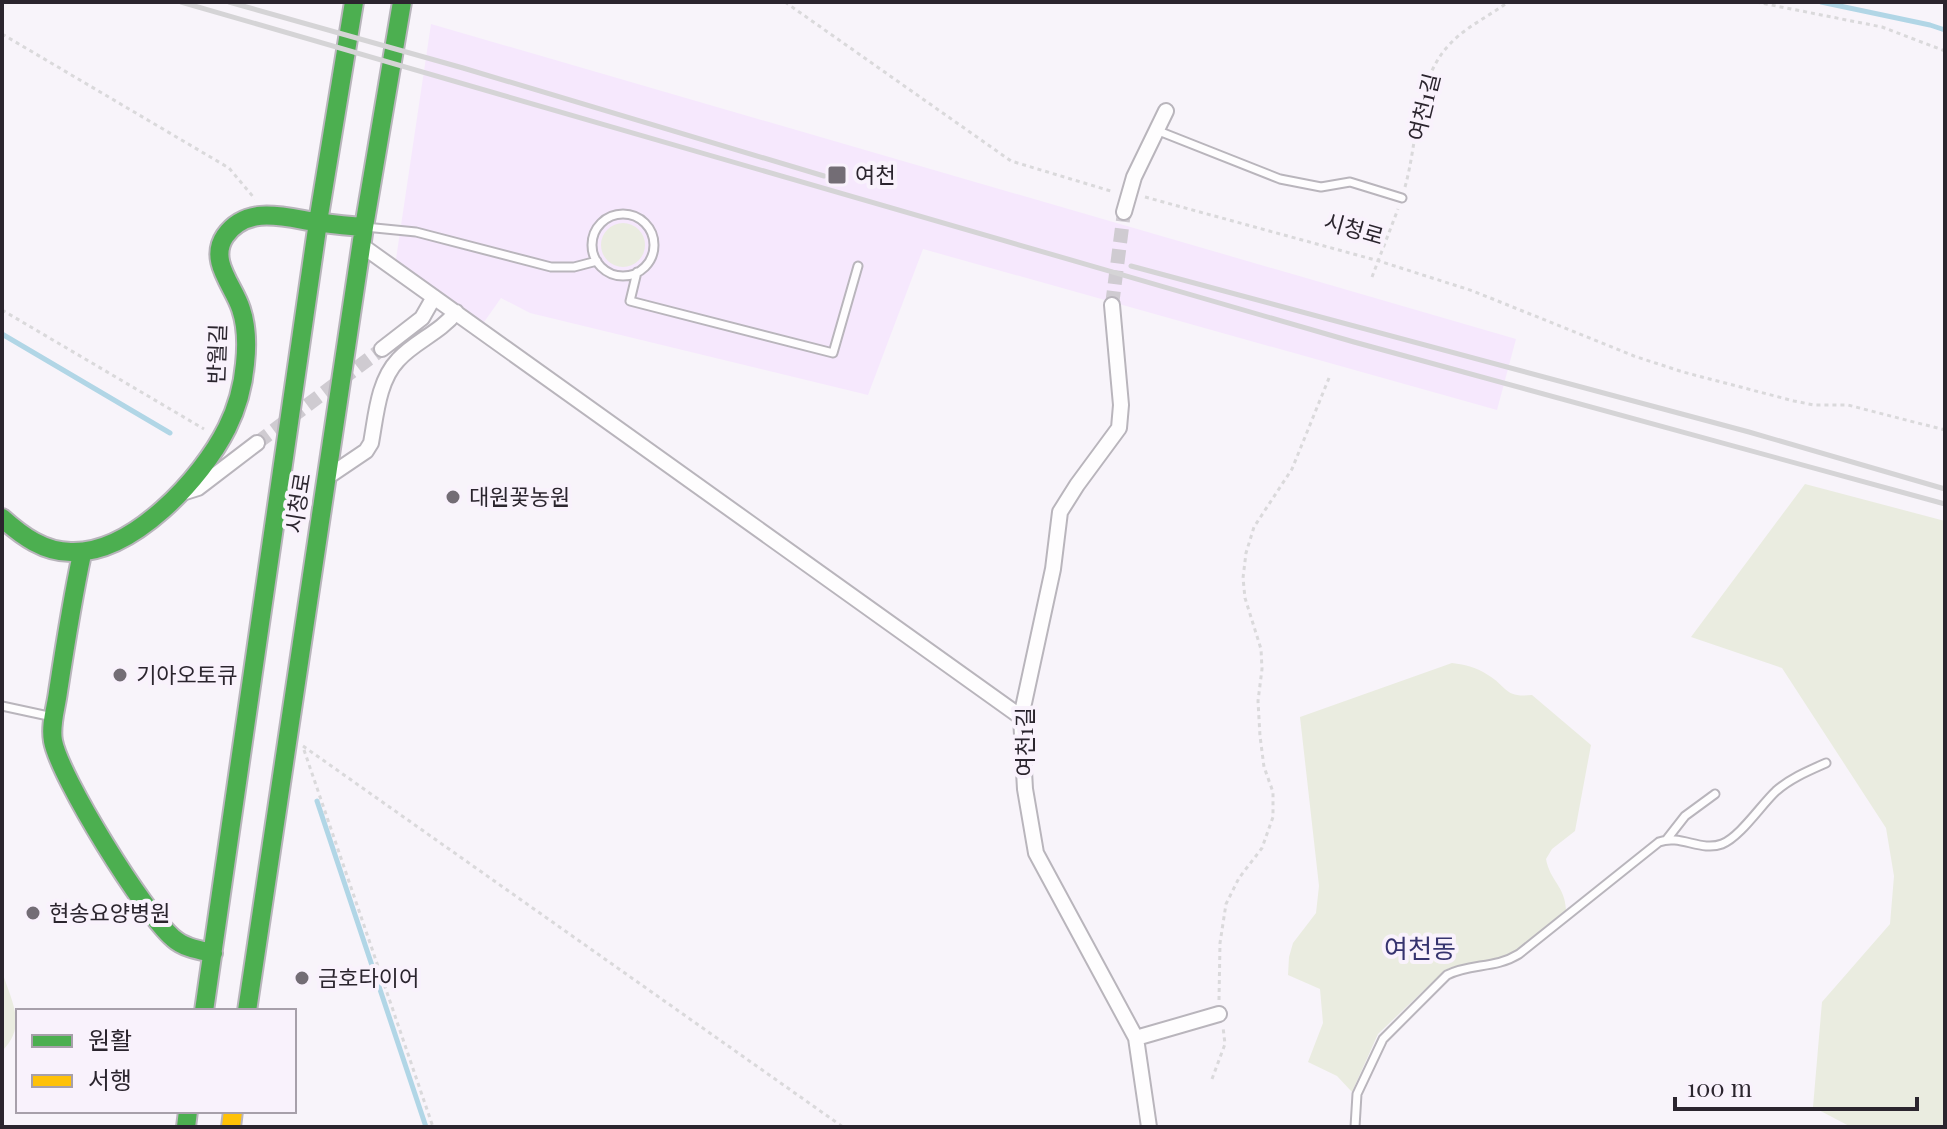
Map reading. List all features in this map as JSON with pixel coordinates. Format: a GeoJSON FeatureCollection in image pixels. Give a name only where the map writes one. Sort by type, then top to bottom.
{"type":"FeatureCollection","features":[{"type":"Feature","properties":{"kind":"street","name":"시청로"},"geometry":{"type":"LineString","coordinates":[[204,1009],[318,222],[354,2]]}},
{"type":"Feature","properties":{"kind":"street","name":"시청로"},"geometry":{"type":"LineString","coordinates":[[247,1009],[295,745],[326,478],[362,236],[402,2]]}},
{"type":"Feature","properties":{"kind":"street"},"geometry":{"type":"LineString","coordinates":[[1124,212],[1128,195],[1166,111]]}},
{"type":"Feature","properties":{"kind":"street"},"geometry":{"type":"LineString","coordinates":[[266,213],[318,222],[362,236],[434,297],[1021,717]]}},
{"type":"Feature","properties":{"kind":"street","name":"반월길"},"geometry":{"type":"LineString","coordinates":[[2,518],[42,548],[82,554],[139,530],[159,515],[178,494],[221,439],[236,410],[242,389],[246,340],[240,304],[220,266],[218,253],[224,236],[239,222],[266,213]]}},
{"type":"Feature","properties":{"kind":"street"},"geometry":{"type":"LineString","coordinates":[[382,349],[422,318],[434,297]]}},
{"type":"Feature","properties":{"kind":"street","name":"여천1길"},"geometry":{"type":"LineString","coordinates":[[1112,305],[1121,405],[1119,428],[1060,512],[1053,569],[1021,717],[1025,789],[1036,853],[1136,1038],[1149,1127]]}},
{"type":"Feature","properties":{"kind":"street"},"geometry":{"type":"LineString","coordinates":[[326,478],[366,451],[371,443],[383,386],[397,361],[445,326],[456,312]]}},
{"type":"Feature","properties":{"kind":"street"},"geometry":{"type":"LineString","coordinates":[[178,494],[198,488],[257,443]]}},
{"type":"Feature","properties":{"kind":"street"},"geometry":{"type":"LineString","coordinates":[[42,548],[68,576],[71,601]]}},
{"type":"Feature","properties":{"kind":"street"},"geometry":{"type":"LineString","coordinates":[[82,554],[71,601],[53,742],[59,758],[124,870],[171,936],[192,949],[213,953]]}},
{"type":"Feature","properties":{"kind":"street"},"geometry":{"type":"LineString","coordinates":[[1136,1038],[1219,1014]]}},
{"type":"Feature","properties":{"kind":"lane"},"geometry":{"type":"LineString","coordinates":[[1156,130],[1280,179],[1321,187],[1350,182],[1402,198]]}},
{"type":"Feature","properties":{"kind":"lane"},"geometry":{"type":"LineString","coordinates":[[614,215],[634,216],[650,229],[654,248],[646,266],[637,272],[618,275],[608,272],[597,261],[592,247],[597,227],[614,215]]}},
{"type":"Feature","properties":{"kind":"lane"},"geometry":{"type":"LineString","coordinates":[[362,236],[416,232],[551,267],[575,267],[597,261]]}},
{"type":"Feature","properties":{"kind":"lane"},"geometry":{"type":"LineString","coordinates":[[637,272],[630,301],[833,353],[858,266]]}},
{"type":"Feature","properties":{"kind":"lane"},"geometry":{"type":"LineString","coordinates":[[2,706],[55,717]]}},
{"type":"Feature","properties":{"kind":"lane"},"geometry":{"type":"LineString","coordinates":[[1667,839],[1703,846],[1720,845],[1793,777],[1826,763]]}},
{"type":"Feature","properties":{"kind":"lane"},"geometry":{"type":"LineString","coordinates":[[1355,1127],[1357,1094],[1383,1039],[1447,975],[1458,970],[1498,965],[1519,954],[1645,853],[1667,839],[1685,816],[1715,794]]}},
{"type":"Feature","properties":{"kind":"path","name":"시청로"},"geometry":{"type":"LineString","coordinates":[[785,2],[1011,161],[1379,261],[1473,291],[1655,363],[1794,401],[1814,405],[1848,405],[1945,430]]}},
{"type":"Feature","properties":{"kind":"path","name":"여천1길"},"geometry":{"type":"LineString","coordinates":[[1372,277],[1402,198],[1425,89],[1435,64],[1460,34],[1508,2]]}},
{"type":"Feature","properties":{"kind":"path"},"geometry":{"type":"LineString","coordinates":[[1756,2],[1882,27],[1945,51]]}},
{"type":"Feature","properties":{"kind":"path"},"geometry":{"type":"LineString","coordinates":[[2,34],[229,168],[266,213]]}},
{"type":"Feature","properties":{"kind":"path"},"geometry":{"type":"LineString","coordinates":[[2,310],[221,439]]}},
{"type":"Feature","properties":{"kind":"path"},"geometry":{"type":"LineString","coordinates":[[1212,1079],[1225,1044],[1219,1014],[1220,943],[1226,904],[1239,878],[1262,848],[1273,817],[1273,792],[1264,767],[1260,736],[1258,701],[1261,649],[1245,598],[1243,578],[1246,553],[1254,527],[1292,469],[1329,378]]}},
{"type":"Feature","properties":{"kind":"path"},"geometry":{"type":"LineString","coordinates":[[295,745],[433,1127]]}},
{"type":"Feature","properties":{"kind":"path"},"geometry":{"type":"LineString","coordinates":[[295,745],[843,1127]]}},
{"type":"Feature","properties":{"kind":"shaded area"},"geometry":{"type":"Polygon","coordinates":[[[431,24],[1516,339],[1497,410],[923,249],[868,395],[530,313],[501,298],[482,325],[396,259],[431,24]]]}},
{"type":"Feature","properties":{"kind":"shaded area"},"geometry":{"type":"Polygon","coordinates":[[[623,223],[638,230],[645,245],[638,260],[623,267],[608,260],[601,245],[608,230],[623,223]]]}},
{"type":"Feature","properties":{"kind":"shaded area"},"geometry":{"type":"Polygon","coordinates":[[[1805,484],[1945,521],[1945,1127],[1851,1127],[1813,1107],[1822,1002],[1890,924],[1894,876],[1886,828],[1782,668],[1691,637],[1805,484]]]}},
{"type":"Feature","properties":{"kind":"shaded area"},"geometry":{"type":"Polygon","coordinates":[[[1452,663],[1479,670],[1516,695],[1532,695],[1591,745],[1575,831],[1552,849],[1546,859],[1563,895],[1566,910],[1509,954],[1445,970],[1378,1034],[1352,1092],[1337,1076],[1308,1062],[1323,1023],[1320,989],[1288,975],[1293,943],[1316,913],[1319,886],[1300,717],[1452,663]]]}},
{"type":"Feature","properties":{"kind":"shaded area"},"geometry":{"type":"Polygon","coordinates":[[[2,971],[16,1023],[10,1042],[2,1051],[2,971]]]}},
{"type":"Feature","properties":{"kind":"waterway"},"geometry":{"type":"LineString","coordinates":[[1821,2],[1945,30]]}},
{"type":"Feature","properties":{"kind":"waterway"},"geometry":{"type":"LineString","coordinates":[[2,334],[170,433]]}},
{"type":"Feature","properties":{"kind":"waterway"},"geometry":{"type":"LineString","coordinates":[[317,801],[426,1127]]}},
{"type":"Feature","properties":{"kind":"tunnel"},"geometry":{"type":"LineString","coordinates":[[1112,305],[1124,212]]}},
{"type":"Feature","properties":{"kind":"tunnel"},"geometry":{"type":"LineString","coordinates":[[257,443],[382,349]]}},
{"type":"Feature","properties":{"kind":"railway"},"geometry":{"type":"LineString","coordinates":[[181,2],[1354,342],[1945,504]]}},
{"type":"Feature","properties":{"kind":"railway"},"geometry":{"type":"LineString","coordinates":[[229,2],[824,176]]}},
{"type":"Feature","properties":{"kind":"railway"},"geometry":{"type":"LineString","coordinates":[[1131,266],[1749,432],[1945,489]]}},
{"type":"Feature","properties":{"kind":"traffic: fast"},"geometry":{"type":"LineString","coordinates":[[204,1009],[318,222],[354,2]]}},
{"type":"Feature","properties":{"kind":"traffic: fast"},"geometry":{"type":"LineString","coordinates":[[247,1009],[364,227],[402,2]]}},
{"type":"Feature","properties":{"kind":"traffic: fast"},"geometry":{"type":"LineString","coordinates":[[2,518],[34,542],[71,552],[94,549],[118,540],[163,510],[216,448],[231,420],[241,389],[246,357],[245,330],[238,300],[219,255],[225,236],[244,220],[267,216],[364,227]]}},
{"type":"Feature","properties":{"kind":"traffic: fast"},"geometry":{"type":"LineString","coordinates":[[82,554],[54,716],[53,741],[86,813],[143,902],[177,941],[213,953]]}},
{"type":"Feature","properties":{"kind":"traffic: fast"},"geometry":{"type":"LineString","coordinates":[[186,1127],[188,1113]]}},
{"type":"Feature","properties":{"kind":"traffic: slow"},"geometry":{"type":"LineString","coordinates":[[231,1127],[233,1113]]}},
{"type":"Feature","properties":{"kind":"place","name":"여천"},"geometry":{"type":"Point","coordinates":[837,175]}},
{"type":"Feature","properties":{"kind":"place","name":"대원꽃농원"},"geometry":{"type":"Point","coordinates":[453,497]}},
{"type":"Feature","properties":{"kind":"place","name":"기아오토큐"},"geometry":{"type":"Point","coordinates":[120,675]}},
{"type":"Feature","properties":{"kind":"place","name":"현송요양병원"},"geometry":{"type":"Point","coordinates":[33,913]}},
{"type":"Feature","properties":{"kind":"place","name":"금호타이어"},"geometry":{"type":"Point","coordinates":[302,978]}},
{"type":"Feature","properties":{"kind":"district","name":"여천동"},"geometry":{"type":"Point","coordinates":[1420,949]}}]}
